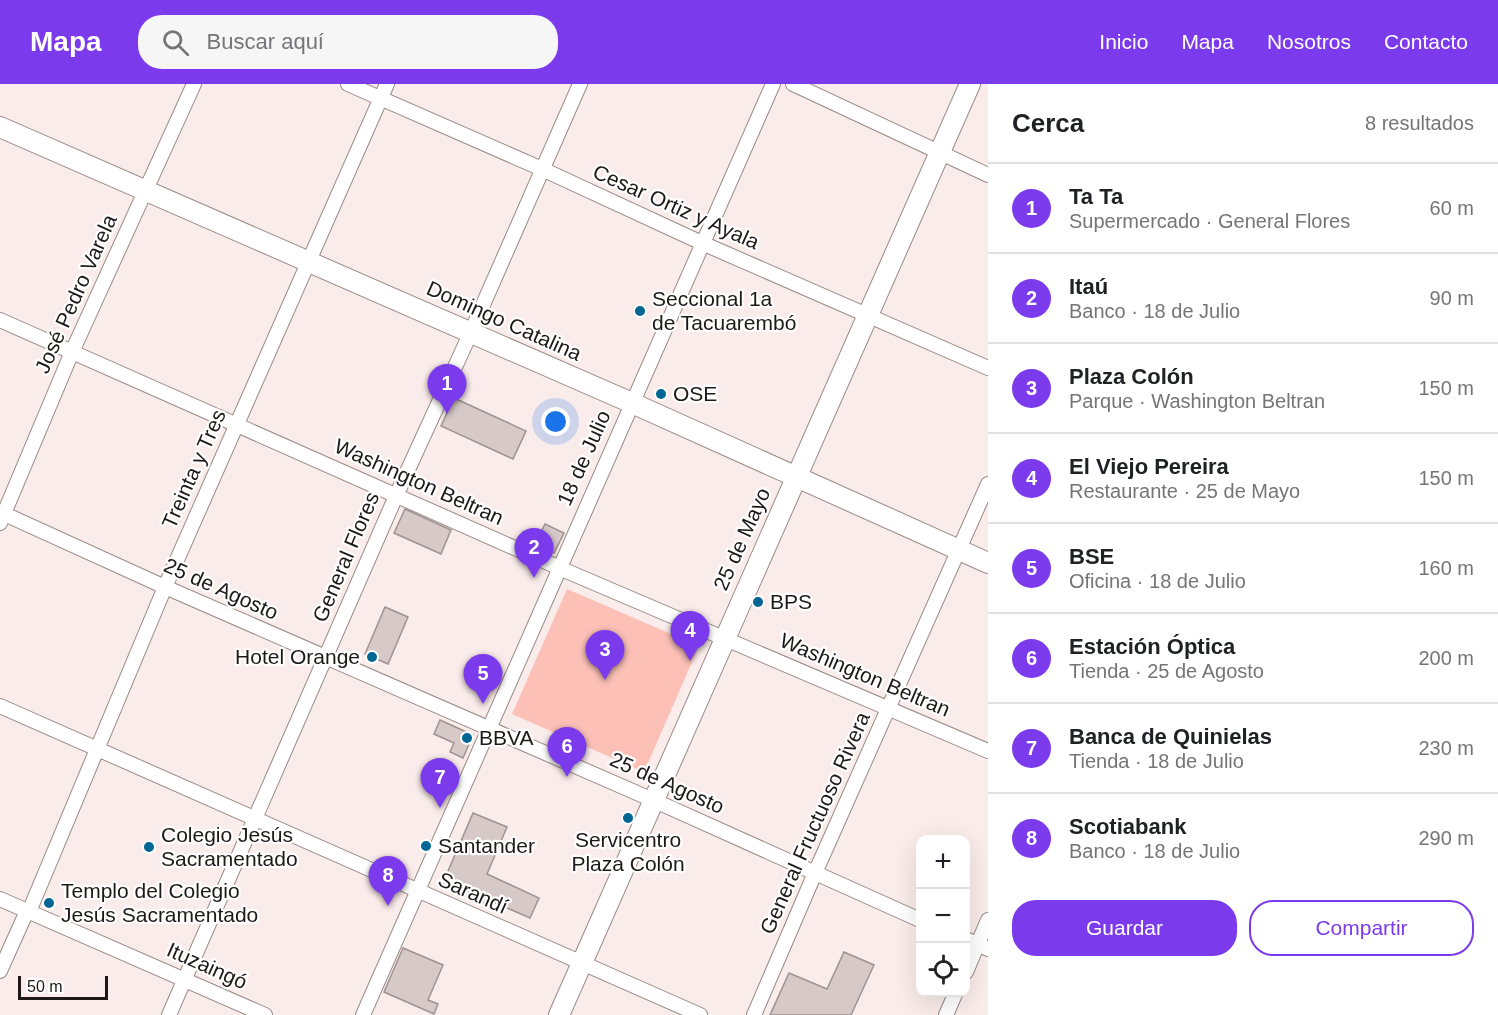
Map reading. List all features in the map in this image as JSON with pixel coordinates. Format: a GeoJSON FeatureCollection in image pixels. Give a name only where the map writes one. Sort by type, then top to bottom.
{"type":"FeatureCollection","features":[{"type":"Feature","properties":{"kind":"street","name":"José Pedro Varela"},"geometry":{"type":"LineString","coordinates":[[1,516],[72,352],[194,84]]}},
{"type":"Feature","properties":{"kind":"street","name":"Cesar Ortiz y Ayala"},"geometry":{"type":"LineString","coordinates":[[348,84],[988,369]]}},
{"type":"Feature","properties":{"kind":"street","name":"Treinta y Tres"},"geometry":{"type":"LineString","coordinates":[[0,971],[27,911],[31,907],[165,587],[387,84]]}},
{"type":"Feature","properties":{"kind":"street","name":"General Flores"},"geometry":{"type":"LineString","coordinates":[[169,1015],[253,819],[580,84]]}},
{"type":"Feature","properties":{"kind":"street","name":"18 de Julio"},"geometry":{"type":"LineString","coordinates":[[363,1015],[773,84]]}},
{"type":"Feature","properties":{"kind":"street"},"geometry":{"type":"LineString","coordinates":[[793,84],[988,175]]}},
{"type":"Feature","properties":{"kind":"street","name":"25 de Mayo"},"geometry":{"type":"LineString","coordinates":[[559,1015],[723,639],[970,84]]}},
{"type":"Feature","properties":{"kind":"street","name":"Domingo Catalina"},"geometry":{"type":"LineString","coordinates":[[0,127],[632,403],[988,563]]}},
{"type":"Feature","properties":{"kind":"street","name":"Washington Beltran"},"geometry":{"type":"LineString","coordinates":[[0,320],[723,639],[988,751]]}},
{"type":"Feature","properties":{"kind":"street","name":"General Fructuoso Rivera"},"geometry":{"type":"LineString","coordinates":[[754,1015],[988,484]]}},
{"type":"Feature","properties":{"kind":"street","name":"25 de Agosto"},"geometry":{"type":"LineString","coordinates":[[1,516],[653,800],[916,918]]}},
{"type":"Feature","properties":{"kind":"street","name":"Sarandí"},"geometry":{"type":"LineString","coordinates":[[0,706],[700,1015]]}},
{"type":"Feature","properties":{"kind":"street","name":"Ituzaingó"},"geometry":{"type":"LineString","coordinates":[[0,899],[265,1015]]}},
{"type":"Feature","properties":{"kind":"street"},"geometry":{"type":"LineString","coordinates":[[970,962],[988,920]]}},
{"type":"Feature","properties":{"kind":"street"},"geometry":{"type":"LineString","coordinates":[[946,1015],[954,997]]}},
{"type":"Feature","properties":{"kind":"shaded area"},"geometry":{"type":"Polygon","coordinates":[[[567,589],[699,646],[644,772],[512,714],[567,589]]]}},
{"type":"Feature","properties":{"kind":"building"},"geometry":{"type":"Polygon","coordinates":[[[454,398],[526,431],[513,459],[441,426],[454,398]]]}},
{"type":"Feature","properties":{"kind":"building"},"geometry":{"type":"Polygon","coordinates":[[[405,509],[451,530],[441,554],[394,533],[405,509]]]}},
{"type":"Feature","properties":{"kind":"building"},"geometry":{"type":"Polygon","coordinates":[[[545,524],[564,533],[554,553],[535,544],[545,524]]]}},
{"type":"Feature","properties":{"kind":"building"},"geometry":{"type":"Polygon","coordinates":[[[385,607],[408,617],[388,664],[365,654],[385,607]]]}},
{"type":"Feature","properties":{"kind":"building"},"geometry":{"type":"Polygon","coordinates":[[[440,720],[473,735],[463,758],[450,752],[454,743],[434,734],[440,720]]]}},
{"type":"Feature","properties":{"kind":"building"},"geometry":{"type":"Polygon","coordinates":[[[473,813],[507,827],[487,874],[539,898],[530,918],[491,901],[489,905],[442,885],[473,813]]]}},
{"type":"Feature","properties":{"kind":"building"},"geometry":{"type":"Polygon","coordinates":[[[403,948],[443,965],[428,1000],[438,1004],[434,1014],[384,992],[403,948]]]}},
{"type":"Feature","properties":{"kind":"building"},"geometry":{"type":"Polygon","coordinates":[[[844,952],[874,965],[851,1015],[770,1015],[789,973],[827,989],[844,952]]]}},
{"type":"Feature","properties":{"kind":"place","name":"Seccional 1a de Tacuarembó"},"geometry":{"type":"Point","coordinates":[640,311]}},
{"type":"Feature","properties":{"kind":"place","name":"OSE"},"geometry":{"type":"Point","coordinates":[661,394]}},
{"type":"Feature","properties":{"kind":"place","name":"Ta Ta"},"geometry":{"type":"Point","coordinates":[447,414]}},
{"type":"Feature","properties":{"kind":"place","name":"Itaú"},"geometry":{"type":"Point","coordinates":[534,578]}},
{"type":"Feature","properties":{"kind":"place","name":"BPS"},"geometry":{"type":"Point","coordinates":[758,602]}},
{"type":"Feature","properties":{"kind":"place","name":"Hotel Orange"},"geometry":{"type":"Point","coordinates":[372,657]}},
{"type":"Feature","properties":{"kind":"place","name":"El Viejo Pereira"},"geometry":{"type":"Point","coordinates":[690,661]}},
{"type":"Feature","properties":{"kind":"place","name":"Plaza Colón"},"geometry":{"type":"Point","coordinates":[605,680]}},
{"type":"Feature","properties":{"kind":"place","name":"BSE"},"geometry":{"type":"Point","coordinates":[483,704]}},
{"type":"Feature","properties":{"kind":"place","name":"BBVA"},"geometry":{"type":"Point","coordinates":[467,738]}},
{"type":"Feature","properties":{"kind":"place","name":"Estación Óptica"},"geometry":{"type":"Point","coordinates":[567,777]}},
{"type":"Feature","properties":{"kind":"place","name":"Banca de Quinielas"},"geometry":{"type":"Point","coordinates":[440,808]}},
{"type":"Feature","properties":{"kind":"place","name":"Servicentro Plaza Colón"},"geometry":{"type":"Point","coordinates":[628,818]}},
{"type":"Feature","properties":{"kind":"place","name":"Santander"},"geometry":{"type":"Point","coordinates":[426,846]}},
{"type":"Feature","properties":{"kind":"place","name":"Colegio Jesús Sacramentado"},"geometry":{"type":"Point","coordinates":[149,847]}},
{"type":"Feature","properties":{"kind":"place","name":"Templo del Colegio Jesús Sacramentado"},"geometry":{"type":"Point","coordinates":[49,903]}},
{"type":"Feature","properties":{"kind":"place","name":"Scotiabank"},"geometry":{"type":"Point","coordinates":[388,906]}}]}
